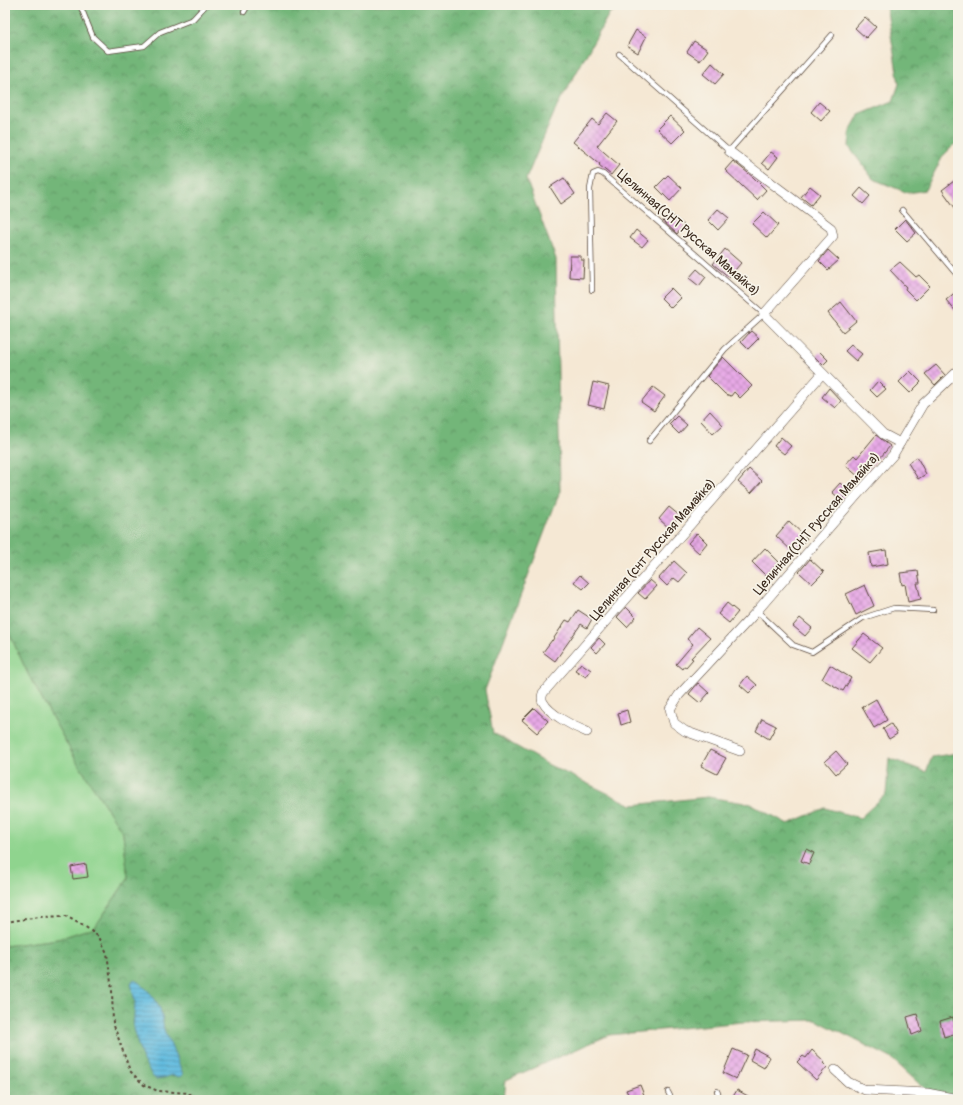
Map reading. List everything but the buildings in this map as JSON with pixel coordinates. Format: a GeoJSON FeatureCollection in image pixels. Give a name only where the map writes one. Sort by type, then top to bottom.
{"type":"FeatureCollection","features":[{"type":"Feature","properties":{"kind":"street","name":"Целинная(СНТ Русская Мамайка)"},"geometry":{"type":"LineString","coordinates":[[729,151],[831,228],[833,236],[764,314],[882,434],[900,443]]}},
{"type":"Feature","properties":{"kind":"street","name":"Целинная(СНТ Русская Мамайка)"},"geometry":{"type":"LineString","coordinates":[[757,611],[893,455],[923,404],[958,371]]}},
{"type":"Feature","properties":{"kind":"street","name":"Целинная (снт Русская Мамайка)"},"geometry":{"type":"LineString","coordinates":[[587,732],[576,728],[549,710],[542,702],[541,698],[543,693],[822,374]]}},
{"type":"Feature","properties":{"kind":"street"},"geometry":{"type":"LineString","coordinates":[[740,751],[685,731],[674,723],[670,709],[679,694],[757,611]]}},
{"type":"Feature","properties":{"kind":"street"},"geometry":{"type":"LineString","coordinates":[[835,1070],[848,1082],[865,1090],[926,1093],[958,1099]]}},
{"type":"Feature","properties":{"kind":"lane"},"geometry":{"type":"LineString","coordinates":[[80,5],[93,37],[108,51],[144,46],[160,32],[193,19],[206,5]]}},
{"type":"Feature","properties":{"kind":"lane"},"geometry":{"type":"LineString","coordinates":[[244,12],[248,5]]}},
{"type":"Feature","properties":{"kind":"lane"},"geometry":{"type":"LineString","coordinates":[[619,54],[729,151],[832,35]]}},
{"type":"Feature","properties":{"kind":"lane","name":"Целинная(СНТ Русская Мамайка)"},"geometry":{"type":"LineString","coordinates":[[592,290],[590,189],[593,174],[598,172],[603,174],[764,314],[725,349],[649,441]]}},
{"type":"Feature","properties":{"kind":"lane"},"geometry":{"type":"LineString","coordinates":[[902,210],[958,276]]}},
{"type":"Feature","properties":{"kind":"lane","name":"Целинная(СНТ Русская Мамайка)"},"geometry":{"type":"LineString","coordinates":[[757,611],[793,645],[812,652],[863,618],[894,608],[933,610]]}},
{"type":"Feature","properties":{"kind":"lane"},"geometry":{"type":"LineString","coordinates":[[717,1091],[721,1100]]}},
{"type":"Feature","properties":{"kind":"lane"},"geometry":{"type":"LineString","coordinates":[[668,1092],[672,1100]]}},
{"type":"Feature","properties":{"kind":"path"},"geometry":{"type":"LineString","coordinates":[[5,922],[40,917],[66,916],[99,937],[107,953],[112,990],[113,1022],[130,1071],[144,1085],[158,1091],[189,1093],[192,1100]]}},
{"type":"Feature","properties":{"kind":"green space"},"geometry":{"type":"Polygon","coordinates":[[[5,5],[695,5],[610,12],[554,113],[526,179],[556,259],[560,491],[485,690],[493,733],[547,764],[632,805],[708,797],[751,804],[788,824],[825,808],[860,818],[886,794],[889,758],[926,772],[932,757],[958,753],[958,1100],[937,1100],[891,1058],[816,1020],[743,1022],[609,1035],[506,1080],[504,1100],[5,1100],[5,946],[58,939],[95,927],[128,878],[123,833],[77,762],[28,674],[5,624],[5,5]]]}},
{"type":"Feature","properties":{"kind":"green space"},"geometry":{"type":"Polygon","coordinates":[[[886,5],[958,5],[958,141],[943,156],[925,190],[908,193],[873,179],[849,147],[850,131],[859,115],[893,101],[899,84],[886,5]]]}},
{"type":"Feature","properties":{"kind":"green space"},"geometry":{"type":"Polygon","coordinates":[[[5,624],[28,674],[77,762],[123,833],[128,878],[95,927],[58,939],[5,946],[5,624]]]}},
{"type":"Feature","properties":{"kind":"water"},"geometry":{"type":"Polygon","coordinates":[[[134,979],[148,990],[158,1004],[162,1015],[165,1033],[183,1075],[179,1077],[172,1075],[156,1079],[153,1077],[143,1061],[133,1029],[135,1002],[131,983],[134,979]]]}}]}
